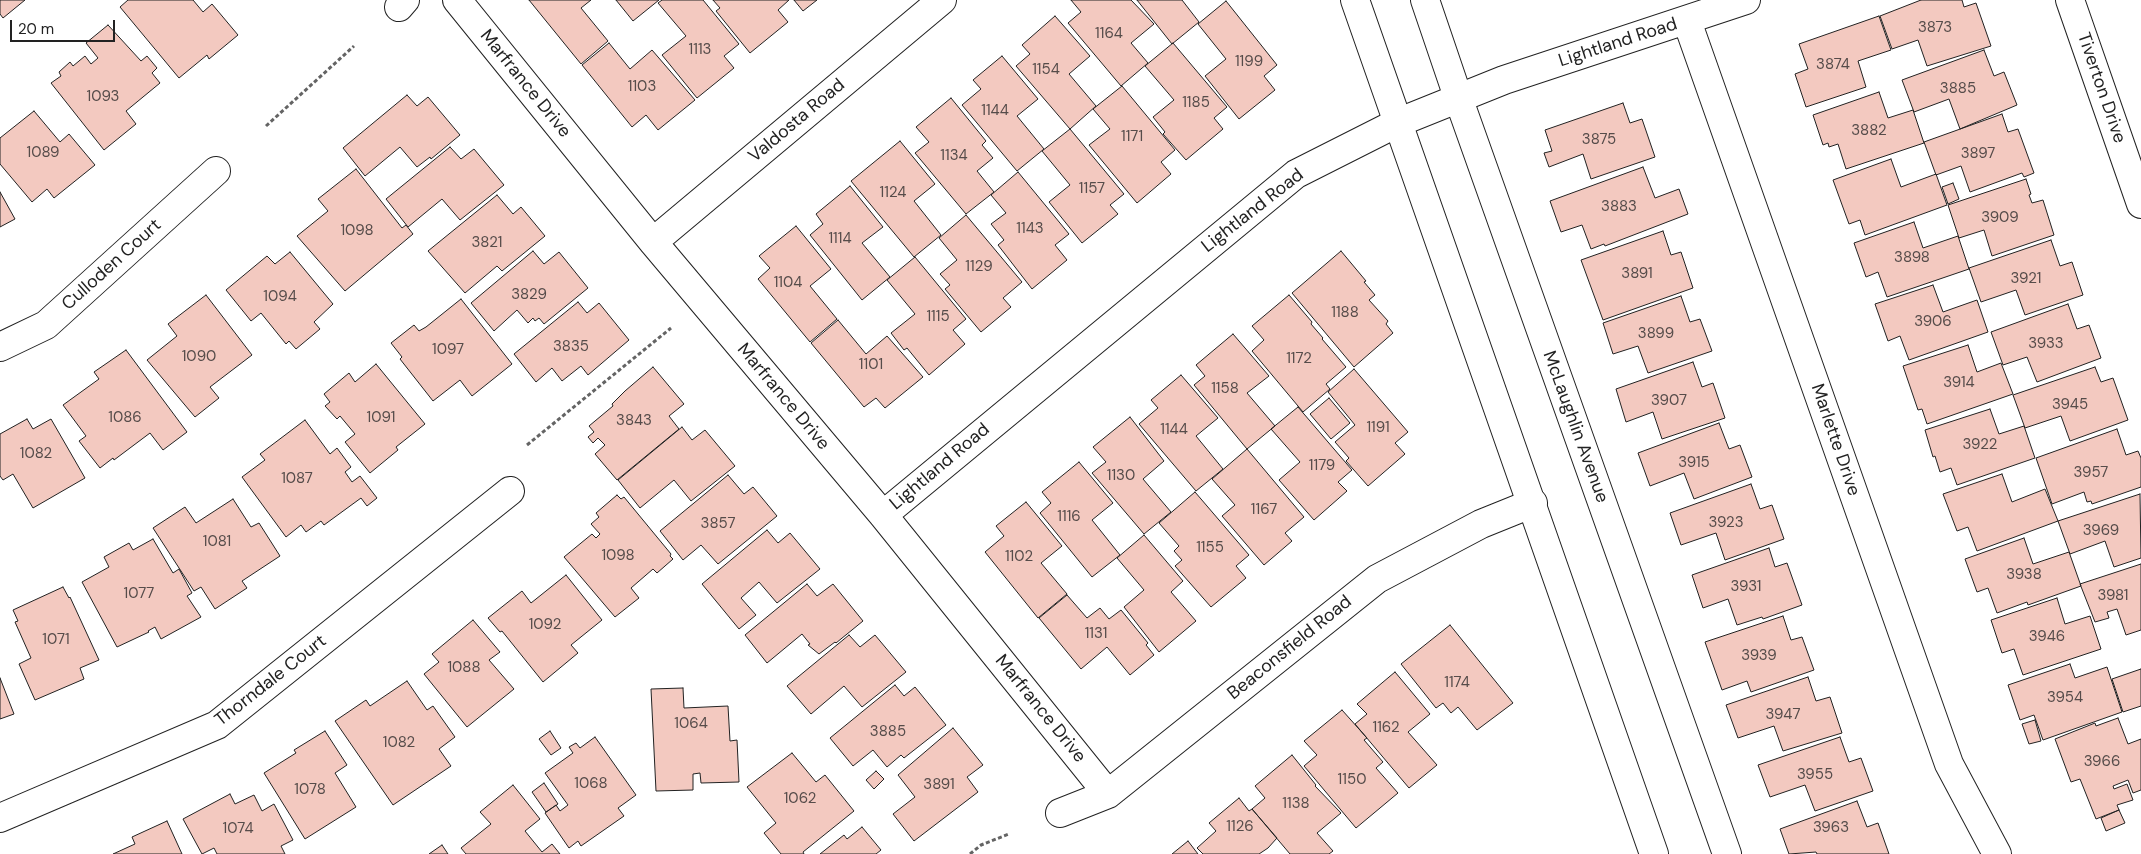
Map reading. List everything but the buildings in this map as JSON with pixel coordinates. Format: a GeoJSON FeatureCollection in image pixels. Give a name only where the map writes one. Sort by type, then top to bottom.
{"type":"FeatureCollection","features":[{"type":"Feature","properties":{"kind":"street","name":"Marfrance Drive"},"geometry":{"type":"LineString","coordinates":[[457,0],[653,242],[883,514],[1108,794]]}},
{"type":"Feature","properties":{"kind":"street","name":"Valdosta Road"},"geometry":{"type":"LineString","coordinates":[[653,242],[942,0]]}},
{"type":"Feature","properties":{"kind":"street"},"geometry":{"type":"LineString","coordinates":[[1355,0],[1533,503],[1654,854]]}},
{"type":"Feature","properties":{"kind":"street","name":"McLaughlin Avenue"},"geometry":{"type":"LineString","coordinates":[[1426,0],[1459,100],[1727,854]]}},
{"type":"Feature","properties":{"kind":"street","name":"Lightland Road"},"geometry":{"type":"LineString","coordinates":[[883,514],[1296,174],[1397,123],[1459,100],[1504,80],[1746,0]]}},
{"type":"Feature","properties":{"kind":"street","name":"Tiverton Drive"},"geometry":{"type":"LineString","coordinates":[[2070,0],[2141,204]]}},
{"type":"Feature","properties":{"kind":"street","name":"Marlette Drive"},"geometry":{"type":"LineString","coordinates":[[1687,20],[1949,764],[1997,854]]}},
{"type":"Feature","properties":{"kind":"street","name":"Culloden Court"},"geometry":{"type":"LineString","coordinates":[[0,347],[46,325],[216,171]]}},
{"type":"Feature","properties":{"kind":"street","name":"Thorndale Court"},"geometry":{"type":"LineString","coordinates":[[0,818],[217,725],[510,491]]}},
{"type":"Feature","properties":{"kind":"street","name":"Beaconsfield Road"},"geometry":{"type":"LineString","coordinates":[[1060,813],[1108,794],[1377,579],[1481,524],[1533,503]]}},
{"type":"Feature","properties":{"kind":"path"},"geometry":{"type":"LineString","coordinates":[[266,126],[354,46]]}},
{"type":"Feature","properties":{"kind":"path"},"geometry":{"type":"LineString","coordinates":[[527,446],[671,328]]}},
{"type":"Feature","properties":{"kind":"path"},"geometry":{"type":"LineString","coordinates":[[970,854],[981,845],[1009,834]]}}]}
